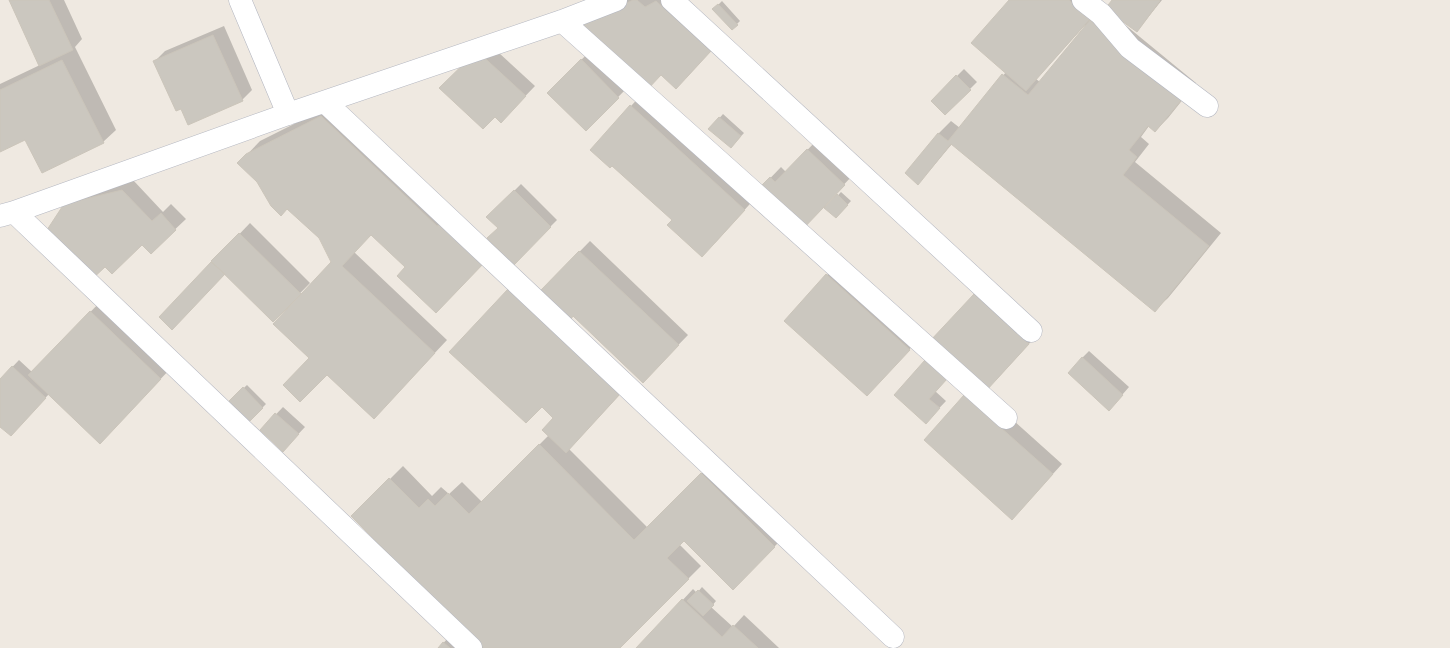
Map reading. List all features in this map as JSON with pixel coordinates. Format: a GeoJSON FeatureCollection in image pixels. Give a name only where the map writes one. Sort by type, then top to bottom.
{"type":"FeatureCollection","features":[{"type":"Feature","properties":{"kind":"street"},"geometry":{"type":"LineString","coordinates":[[240,0],[288,114]]}},
{"type":"Feature","properties":{"kind":"street"},"geometry":{"type":"LineString","coordinates":[[471,648],[7,214],[288,114],[562,21],[616,0]]}},
{"type":"Feature","properties":{"kind":"street"},"geometry":{"type":"LineString","coordinates":[[672,0],[1031,331]]}},
{"type":"Feature","properties":{"kind":"street"},"geometry":{"type":"LineString","coordinates":[[1083,0],[1101,14],[1130,48],[1207,106]]}},
{"type":"Feature","properties":{"kind":"street"},"geometry":{"type":"LineString","coordinates":[[562,21],[1006,418]]}},
{"type":"Feature","properties":{"kind":"street"},"geometry":{"type":"LineString","coordinates":[[325,102],[893,637]]}},
{"type":"Feature","properties":{"kind":"building"},"geometry":{"type":"Polygon","coordinates":[[[9,0],[49,0],[73,50],[39,66],[9,0]]]}},
{"type":"Feature","properties":{"kind":"building"},"geometry":{"type":"Polygon","coordinates":[[[633,0],[637,0],[645,7],[656,1],[711,51],[676,89],[661,75],[646,91],[588,34],[583,25],[633,0]]]}},
{"type":"Feature","properties":{"kind":"building"},"geometry":{"type":"Polygon","coordinates":[[[1009,0],[1069,0],[1090,19],[1026,91],[971,43],[1009,0]]]}},
{"type":"Feature","properties":{"kind":"building"},"geometry":{"type":"Polygon","coordinates":[[[1112,0],[1160,1],[1137,32],[1105,9],[1112,0]]]}},
{"type":"Feature","properties":{"kind":"building"},"geometry":{"type":"Polygon","coordinates":[[[718,4],[738,25],[732,30],[712,9],[718,4]]]}},
{"type":"Feature","properties":{"kind":"building"},"geometry":{"type":"Polygon","coordinates":[[[1090,20],[1184,97],[1155,132],[1148,126],[1129,150],[1137,157],[1123,175],[1209,246],[1155,312],[951,144],[918,185],[905,173],[938,133],[948,141],[1002,74],[1028,95],[1090,20]]]}},
{"type":"Feature","properties":{"kind":"building"},"geometry":{"type":"Polygon","coordinates":[[[213,35],[243,101],[188,125],[181,109],[176,111],[153,61],[213,35]]]}},
{"type":"Feature","properties":{"kind":"building"},"geometry":{"type":"Polygon","coordinates":[[[477,51],[526,96],[501,123],[495,117],[483,129],[439,88],[477,51]]]}},
{"type":"Feature","properties":{"kind":"building"},"geometry":{"type":"Polygon","coordinates":[[[581,59],[619,98],[586,131],[547,93],[581,59]]]}},
{"type":"Feature","properties":{"kind":"building"},"geometry":{"type":"Polygon","coordinates":[[[62,60],[104,143],[42,173],[25,140],[0,152],[0,90],[62,60]]]}},
{"type":"Feature","properties":{"kind":"building"},"geometry":{"type":"Polygon","coordinates":[[[956,75],[971,90],[945,115],[931,101],[956,75]]]}},
{"type":"Feature","properties":{"kind":"building"},"geometry":{"type":"Polygon","coordinates":[[[630,105],[745,210],[702,257],[667,225],[672,220],[612,166],[610,168],[590,150],[630,105]]]}},
{"type":"Feature","properties":{"kind":"building"},"geometry":{"type":"Polygon","coordinates":[[[321,116],[437,226],[443,223],[485,262],[436,313],[397,276],[405,267],[371,235],[342,266],[435,353],[374,419],[327,375],[300,402],[283,385],[309,358],[273,324],[331,262],[319,238],[287,209],[281,216],[271,206],[257,182],[237,163],[246,154],[321,116]]]}},
{"type":"Feature","properties":{"kind":"building"},"geometry":{"type":"Polygon","coordinates":[[[719,117],[741,136],[731,148],[708,129],[719,117]]]}},
{"type":"Feature","properties":{"kind":"building"},"geometry":{"type":"Polygon","coordinates":[[[807,149],[845,185],[800,232],[757,190],[770,177],[775,182],[807,149]]]}},
{"type":"Feature","properties":{"kind":"building"},"geometry":{"type":"Polygon","coordinates":[[[122,190],[152,221],[161,213],[176,230],[151,254],[142,245],[112,274],[105,267],[90,281],[45,233],[64,204],[122,190]]]}},
{"type":"Feature","properties":{"kind":"building"},"geometry":{"type":"Polygon","coordinates":[[[514,190],[551,227],[514,265],[487,238],[498,228],[486,217],[514,190]]]}},
{"type":"Feature","properties":{"kind":"building"},"geometry":{"type":"Polygon","coordinates":[[[837,194],[848,205],[836,218],[824,208],[837,194]]]}},
{"type":"Feature","properties":{"kind":"building"},"geometry":{"type":"Polygon","coordinates":[[[239,233],[301,294],[273,322],[211,261],[239,233]]]}},
{"type":"Feature","properties":{"kind":"building"},"geometry":{"type":"Polygon","coordinates":[[[579,251],[679,345],[643,383],[573,316],[571,319],[541,290],[579,251]]]}},
{"type":"Feature","properties":{"kind":"building"},"geometry":{"type":"Polygon","coordinates":[[[211,262],[225,274],[172,330],[159,317],[211,262]]]}},
{"type":"Feature","properties":{"kind":"building"},"geometry":{"type":"Polygon","coordinates":[[[826,274],[910,350],[867,396],[784,321],[826,274]]]}},
{"type":"Feature","properties":{"kind":"building"},"geometry":{"type":"Polygon","coordinates":[[[508,289],[621,393],[566,453],[542,430],[553,418],[542,407],[526,423],[449,352],[508,289]]]}},
{"type":"Feature","properties":{"kind":"building"},"geometry":{"type":"Polygon","coordinates":[[[974,294],[1029,344],[986,391],[930,341],[974,294]]]}},
{"type":"Feature","properties":{"kind":"building"},"geometry":{"type":"Polygon","coordinates":[[[90,311],[161,379],[100,444],[28,375],[90,311]]]}},
{"type":"Feature","properties":{"kind":"building"},"geometry":{"type":"Polygon","coordinates":[[[1082,357],[1123,395],[1109,411],[1068,373],[1082,357]]]}},
{"type":"Feature","properties":{"kind":"building"},"geometry":{"type":"Polygon","coordinates":[[[925,360],[947,379],[929,399],[940,408],[926,424],[894,395],[925,360]]]}},
{"type":"Feature","properties":{"kind":"building"},"geometry":{"type":"Polygon","coordinates":[[[12,366],[46,398],[11,436],[0,427],[0,379],[12,366]]]}},
{"type":"Feature","properties":{"kind":"building"},"geometry":{"type":"Polygon","coordinates":[[[243,387],[263,408],[249,422],[228,402],[243,387]]]}},
{"type":"Feature","properties":{"kind":"building"},"geometry":{"type":"Polygon","coordinates":[[[964,395],[1053,474],[1012,520],[924,440],[964,395]]]}},
{"type":"Feature","properties":{"kind":"building"},"geometry":{"type":"Polygon","coordinates":[[[275,413],[299,434],[283,452],[260,430],[275,413]]]}},
{"type":"Feature","properties":{"kind":"building"},"geometry":{"type":"Polygon","coordinates":[[[539,444],[634,540],[701,473],[775,547],[733,590],[684,541],[667,558],[689,579],[620,648],[483,648],[351,516],[389,478],[419,508],[428,499],[435,506],[448,493],[469,514],[539,444]]]}},
{"type":"Feature","properties":{"kind":"building"},"geometry":{"type":"Polygon","coordinates":[[[698,590],[714,605],[703,616],[687,601],[698,590]]]}},
{"type":"Feature","properties":{"kind":"building"},"geometry":{"type":"Polygon","coordinates":[[[682,599],[722,637],[733,625],[758,648],[636,648],[682,599]]]}},
{"type":"Feature","properties":{"kind":"building"},"geometry":{"type":"Polygon","coordinates":[[[443,642],[450,648],[438,648],[443,642]]]}}]}
